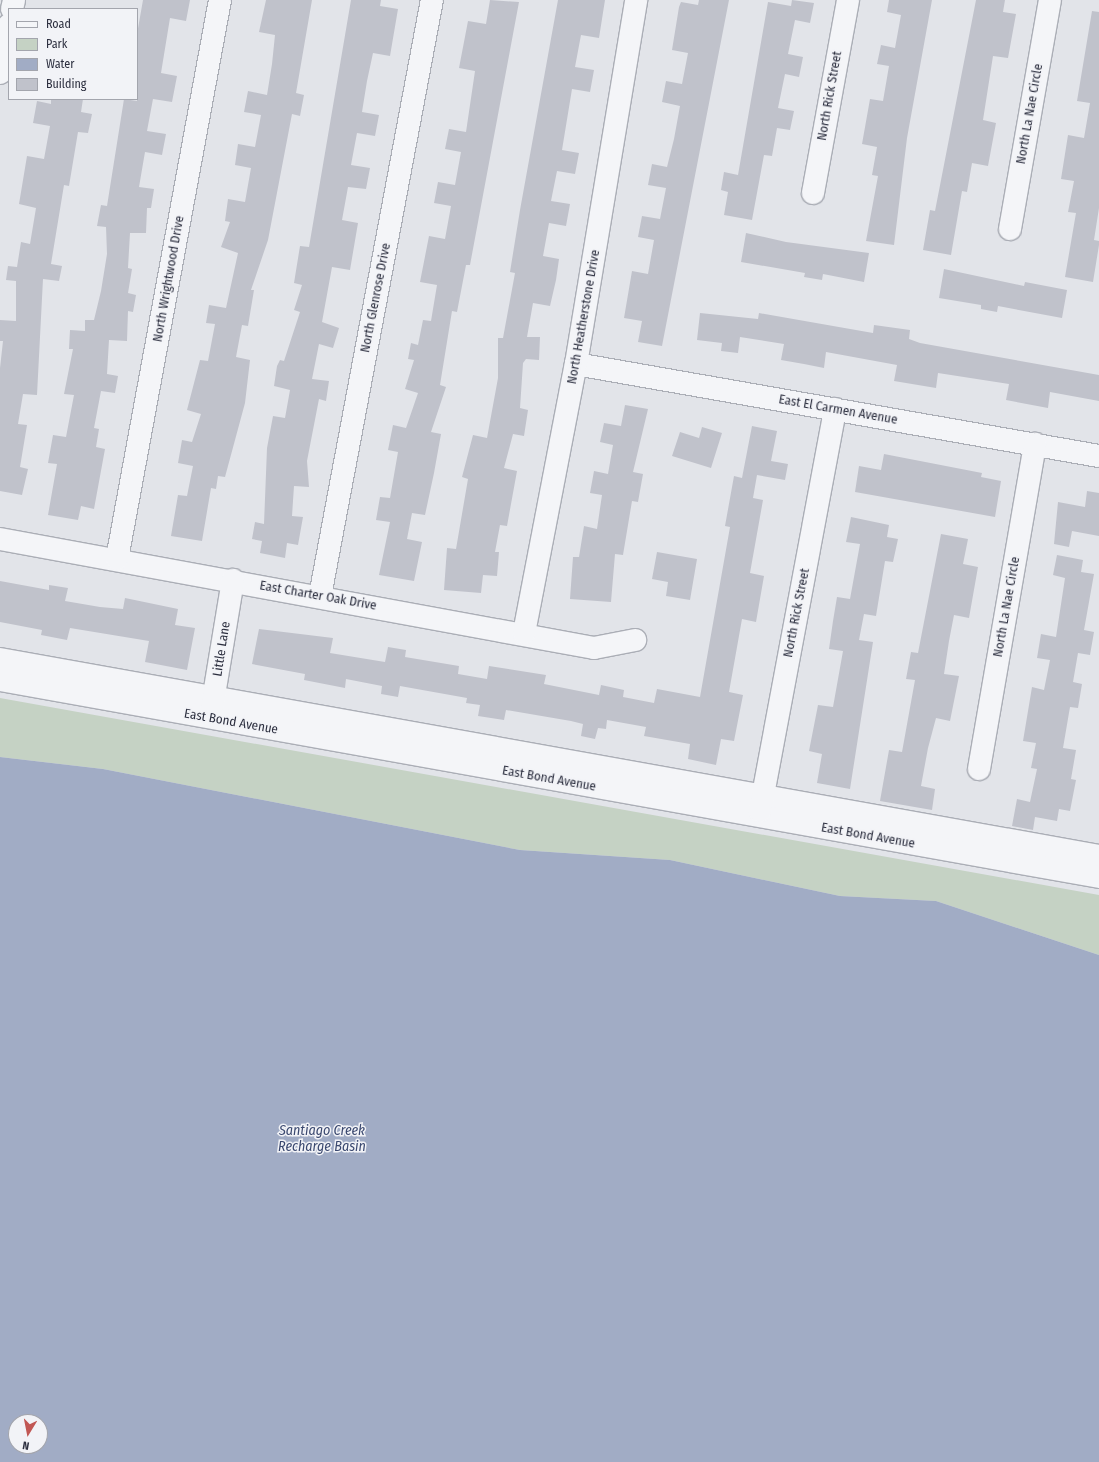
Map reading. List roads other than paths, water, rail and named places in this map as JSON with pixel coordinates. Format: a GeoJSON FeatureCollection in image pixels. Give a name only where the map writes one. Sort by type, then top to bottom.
{"type":"FeatureCollection","features":[{"type":"Feature","properties":{"kind":"street","name":"North Wrightwood Drive"},"geometry":{"type":"LineString","coordinates":[[117,559],[220,0]]}},
{"type":"Feature","properties":{"kind":"street","name":"North Glenrose Drive"},"geometry":{"type":"LineString","coordinates":[[320,596],[432,0]]}},
{"type":"Feature","properties":{"kind":"street","name":"North Heatherstone Drive"},"geometry":{"type":"LineString","coordinates":[[524,633],[576,364],[636,0]]}},
{"type":"Feature","properties":{"kind":"street","name":"North Rick Street"},"geometry":{"type":"LineString","coordinates":[[813,193],[848,0]]}},
{"type":"Feature","properties":{"kind":"street","name":"North La Nae Circle"},"geometry":{"type":"LineString","coordinates":[[1010,229],[1050,0]]}},
{"type":"Feature","properties":{"kind":"street"},"geometry":{"type":"LineString","coordinates":[[0,73],[8,30]]}},
{"type":"Feature","properties":{"kind":"street","name":"East El Carmen Avenue"},"geometry":{"type":"LineString","coordinates":[[576,364],[1099,456]]}},
{"type":"Feature","properties":{"kind":"street","name":"North Rick Street"},"geometry":{"type":"LineString","coordinates":[[760,806],[835,409]]}},
{"type":"Feature","properties":{"kind":"street","name":"North La Nae Circle"},"geometry":{"type":"LineString","coordinates":[[979,769],[1035,444]]}},
{"type":"Feature","properties":{"kind":"street","name":"East Charter Oak Drive"},"geometry":{"type":"LineString","coordinates":[[0,539],[524,633],[594,648],[635,640]]}},
{"type":"Feature","properties":{"kind":"street","name":"Little Lane"},"geometry":{"type":"LineString","coordinates":[[212,708],[233,580]]}},
{"type":"Feature","properties":{"kind":"street","name":"East Bond Avenue"},"geometry":{"type":"LineString","coordinates":[[0,660],[212,708]]}},
{"type":"Feature","properties":{"kind":"street","name":"East Bond Avenue"},"geometry":{"type":"LineString","coordinates":[[0,680],[212,708],[760,806],[1099,856]]}},
{"type":"Feature","properties":{"kind":"street","name":"East Bond Avenue"},"geometry":{"type":"LineString","coordinates":[[760,806],[1099,878]]}},
{"type":"Feature","properties":{"kind":"water","name":"Santiago Creek Recharge Basin"},"geometry":{"type":"Polygon","coordinates":[[[0,757],[103,769],[520,850],[670,860],[840,896],[936,901],[1099,955],[1099,1462],[0,1462],[0,757]]]}}]}
